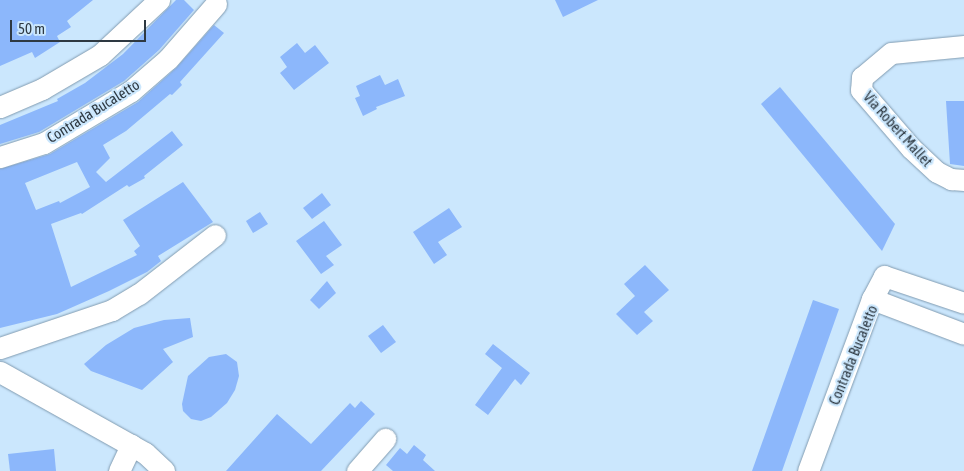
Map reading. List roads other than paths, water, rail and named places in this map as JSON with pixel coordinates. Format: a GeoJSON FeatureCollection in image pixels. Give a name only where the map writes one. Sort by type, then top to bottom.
{"type":"FeatureCollection","features":[{"type":"Feature","properties":{"kind":"street"},"geometry":{"type":"LineString","coordinates":[[0,107],[42,89],[100,55],[160,0]]}},
{"type":"Feature","properties":{"kind":"street","name":"Contrada Bucaletto"},"geometry":{"type":"LineString","coordinates":[[0,157],[44,143],[131,91],[168,59],[216,4]]}},
{"type":"Feature","properties":{"kind":"street","name":"Via Robert Mallet"},"geometry":{"type":"LineString","coordinates":[[964,46],[890,53],[862,77],[861,90],[911,148],[937,172],[951,179],[964,180]]}},
{"type":"Feature","properties":{"kind":"street"},"geometry":{"type":"LineString","coordinates":[[0,348],[112,310],[139,294],[215,235]]}},
{"type":"Feature","properties":{"kind":"street"},"geometry":{"type":"LineString","coordinates":[[872,300],[884,276],[964,303]]}},
{"type":"Feature","properties":{"kind":"street","name":"Contrada Bucaletto"},"geometry":{"type":"LineString","coordinates":[[808,471],[872,300],[964,334]]}},
{"type":"Feature","properties":{"kind":"street"},"geometry":{"type":"LineString","coordinates":[[0,372],[145,453],[164,471]]}},
{"type":"Feature","properties":{"kind":"street"},"geometry":{"type":"LineString","coordinates":[[357,471],[385,439]]}},
{"type":"Feature","properties":{"kind":"street"},"geometry":{"type":"LineString","coordinates":[[119,471],[130,445]]}}]}
